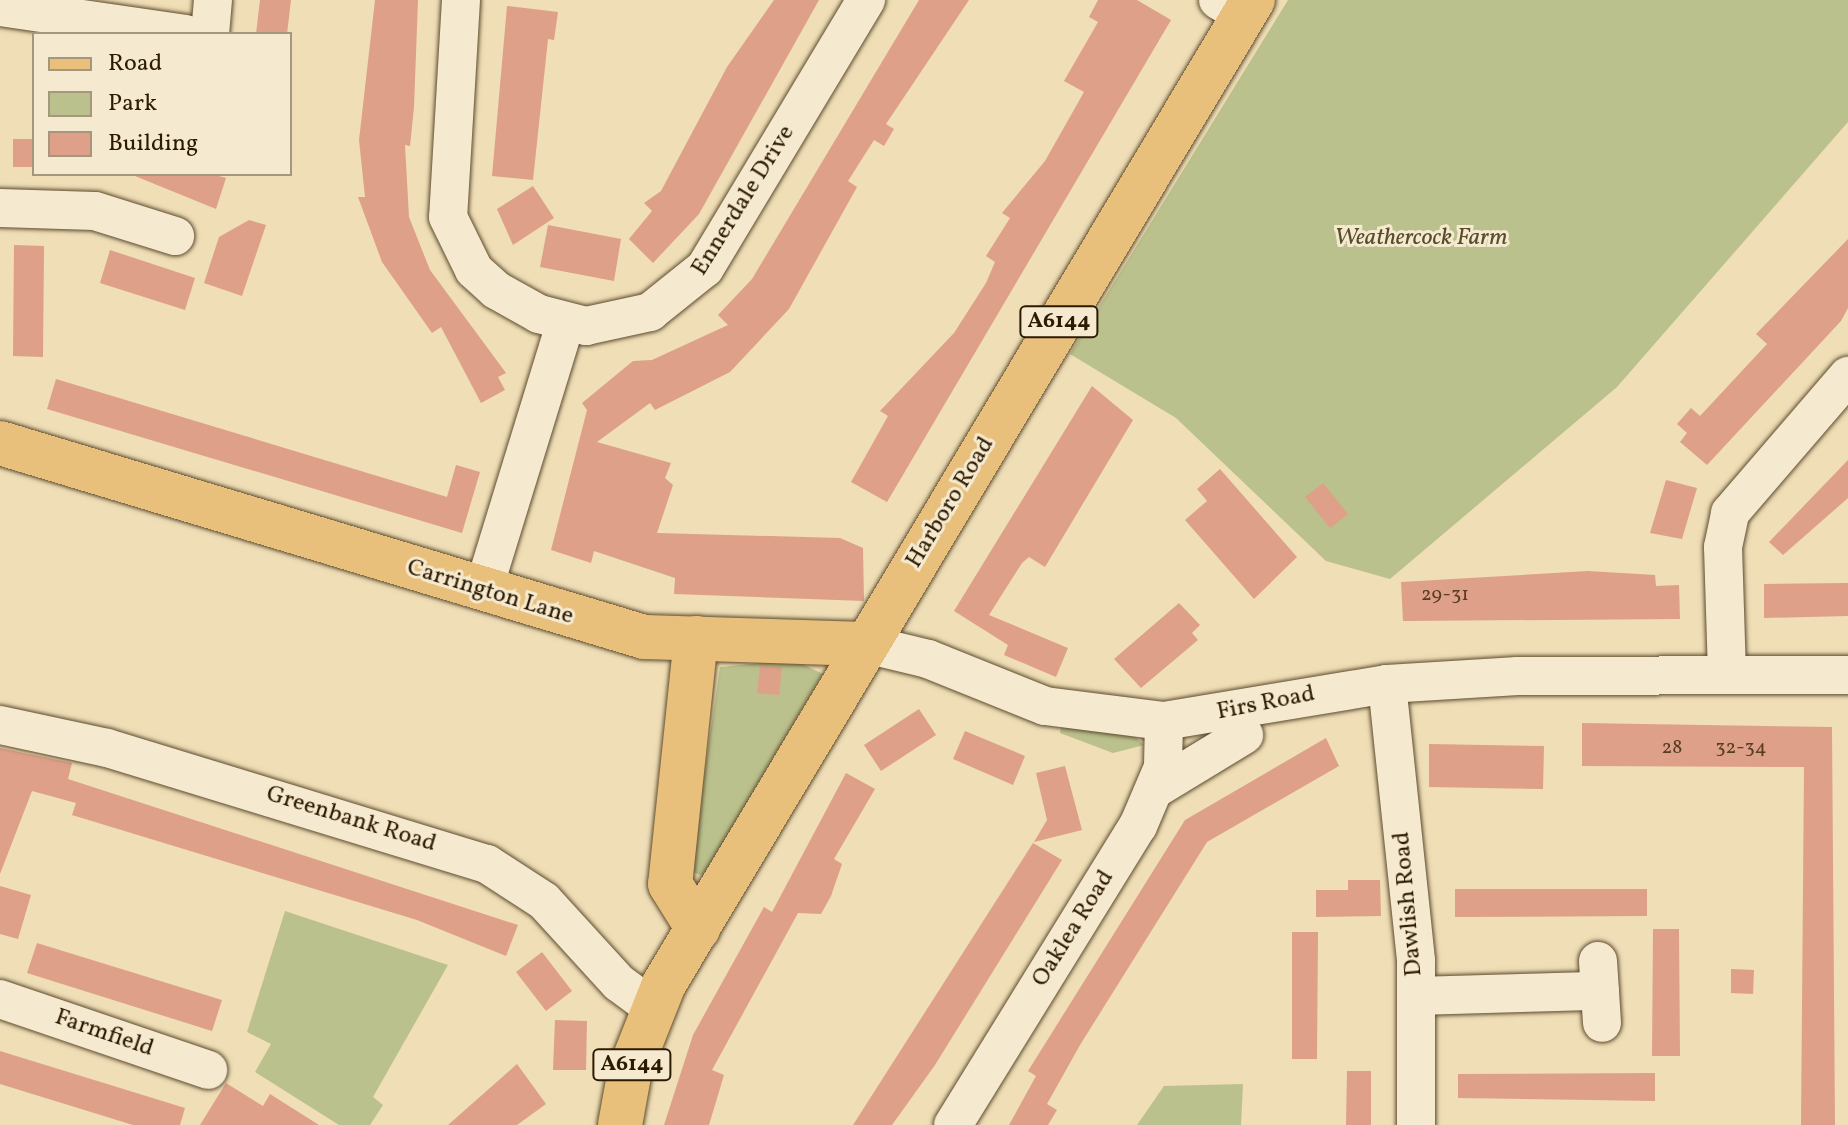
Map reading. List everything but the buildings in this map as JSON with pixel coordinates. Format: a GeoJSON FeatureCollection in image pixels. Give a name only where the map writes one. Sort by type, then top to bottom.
{"type":"FeatureCollection","features":[{"type":"Feature","properties":{"kind":"main road","name":"Harboro Road"},"geometry":{"type":"LineString","coordinates":[[653,1008],[1238,5]]}},
{"type":"Feature","properties":{"kind":"main road","name":"Carrington Lane"},"geometry":{"type":"LineString","coordinates":[[0,443],[644,637],[696,638]]}},
{"type":"Feature","properties":{"kind":"main road","name":"Firs Road"},"geometry":{"type":"LineString","coordinates":[[696,638],[866,644]]}},
{"type":"Feature","properties":{"kind":"main road"},"geometry":{"type":"LineString","coordinates":[[696,638],[670,884],[698,929]]}},
{"type":"Feature","properties":{"kind":"main road","name":"A6144"},"geometry":{"type":"LineString","coordinates":[[620,1125],[653,1008]]}},
{"type":"Feature","properties":{"kind":"street"},"geometry":{"type":"LineString","coordinates":[[210,32],[213,0]]}},
{"type":"Feature","properties":{"kind":"street"},"geometry":{"type":"LineString","coordinates":[[461,0],[448,217],[474,270],[496,290],[565,325],[483,591]]}},
{"type":"Feature","properties":{"kind":"street","name":"Ennerdale Drive"},"geometry":{"type":"LineString","coordinates":[[565,325],[632,319],[691,284],[866,0]]}},
{"type":"Feature","properties":{"kind":"street"},"geometry":{"type":"LineString","coordinates":[[0,7],[172,32]]}},
{"type":"Feature","properties":{"kind":"street"},"geometry":{"type":"LineString","coordinates":[[0,208],[95,211],[175,236]]}},
{"type":"Feature","properties":{"kind":"street"},"geometry":{"type":"LineString","coordinates":[[1727,674],[1723,547],[1730,513],[1848,376]]}},
{"type":"Feature","properties":{"kind":"street","name":"Firs Road"},"geometry":{"type":"LineString","coordinates":[[866,644],[928,659],[1045,706],[1164,721],[1387,684],[1727,674],[1848,675]]}},
{"type":"Feature","properties":{"kind":"street","name":"Dawlish Road"},"geometry":{"type":"LineString","coordinates":[[1387,684],[1416,996],[1416,1125]]}},
{"type":"Feature","properties":{"kind":"street","name":"Oaklea Road"},"geometry":{"type":"LineString","coordinates":[[953,1125],[1157,788],[1164,721]]}},
{"type":"Feature","properties":{"kind":"street","name":"Greenbank Road"},"geometry":{"type":"LineString","coordinates":[[0,725],[192,772],[487,864],[544,901],[619,983],[653,1008]]}},
{"type":"Feature","properties":{"kind":"street","name":"Firs Road"},"geometry":{"type":"LineString","coordinates":[[1157,788],[1244,735]]}},
{"type":"Feature","properties":{"kind":"street"},"geometry":{"type":"LineString","coordinates":[[1416,996],[1600,991]]}},
{"type":"Feature","properties":{"kind":"street","name":"Farmfield"},"geometry":{"type":"LineString","coordinates":[[0,999],[209,1069]]}},
{"type":"Feature","properties":{"kind":"green space","name":"Weathercock Farm"},"geometry":{"type":"Polygon","coordinates":[[[1288,0],[1848,0],[1848,122],[1617,387],[1390,579],[1326,561],[1176,418],[1070,354],[1288,0]]]}},
{"type":"Feature","properties":{"kind":"green space"},"geometry":{"type":"Polygon","coordinates":[[[794,660],[823,674],[703,876],[690,871],[720,667],[794,660]]]}},
{"type":"Feature","properties":{"kind":"green space"},"geometry":{"type":"Polygon","coordinates":[[[1061,726],[1131,733],[1144,745],[1113,753],[1060,733],[1061,726]]]}},
{"type":"Feature","properties":{"kind":"green space"},"geometry":{"type":"Polygon","coordinates":[[[285,911],[448,965],[373,1097],[383,1105],[370,1125],[339,1125],[255,1072],[271,1044],[247,1032],[285,911]]]}},
{"type":"Feature","properties":{"kind":"green space"},"geometry":{"type":"Polygon","coordinates":[[[1243,1084],[1241,1125],[1137,1125],[1164,1086],[1243,1084]]]}}]}
